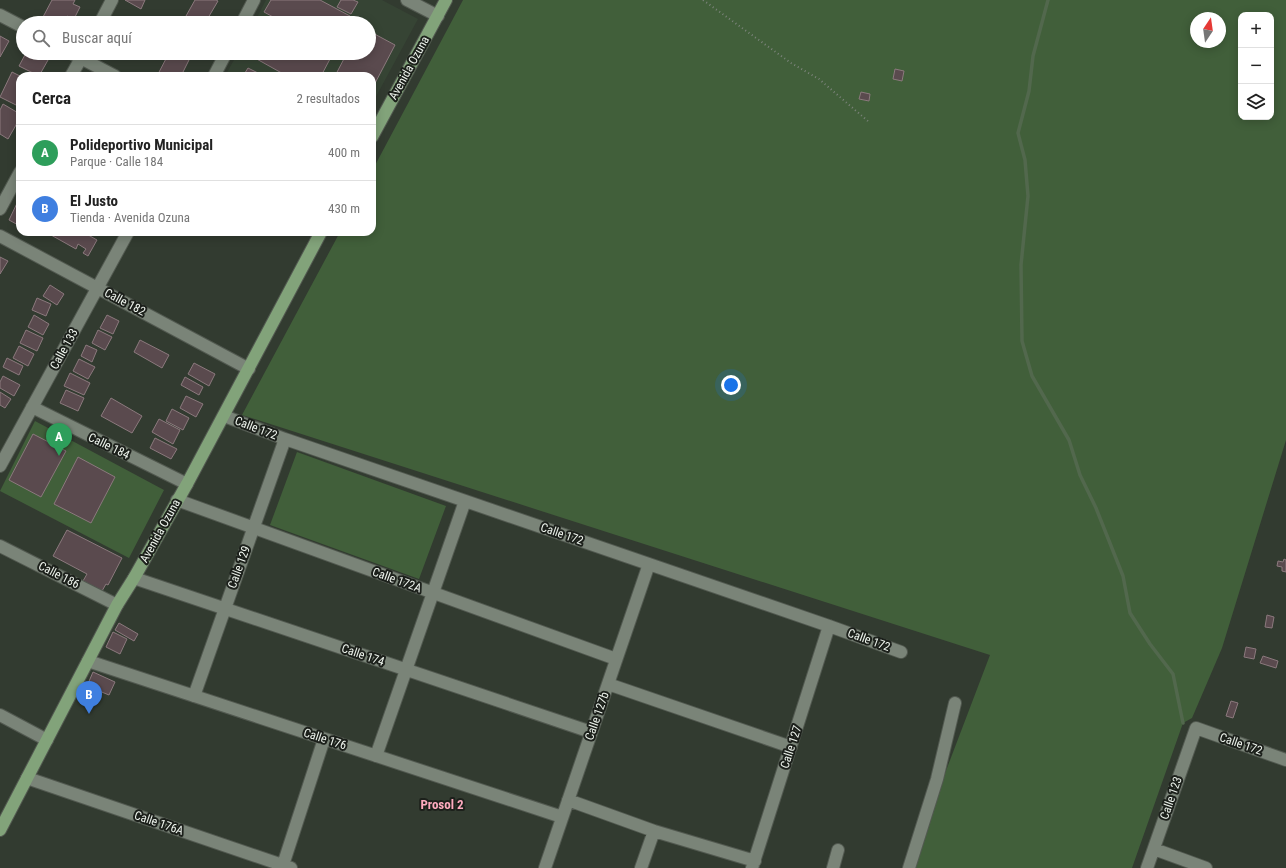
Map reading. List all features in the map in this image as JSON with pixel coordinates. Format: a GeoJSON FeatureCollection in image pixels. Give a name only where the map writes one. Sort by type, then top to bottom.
{"type":"FeatureCollection","features":[{"type":"Feature","properties":{"kind":"main road","name":"Avenida Ozuna"},"geometry":{"type":"LineString","coordinates":[[376,130],[446,0]]}},
{"type":"Feature","properties":{"kind":"main road","name":"Avenida Ozuna"},"geometry":{"type":"LineString","coordinates":[[0,830],[117,605],[187,484],[319,236]]}},
{"type":"Feature","properties":{"kind":"street"},"geometry":{"type":"LineString","coordinates":[[104,16],[112,0]]}},
{"type":"Feature","properties":{"kind":"street"},"geometry":{"type":"LineString","coordinates":[[246,16],[254,0]]}},
{"type":"Feature","properties":{"kind":"street"},"geometry":{"type":"LineString","coordinates":[[407,0],[438,16]]}},
{"type":"Feature","properties":{"kind":"street"},"geometry":{"type":"LineString","coordinates":[[0,15],[16,23]]}},
{"type":"Feature","properties":{"kind":"street"},"geometry":{"type":"LineString","coordinates":[[73,72],[77,60]]}},
{"type":"Feature","properties":{"kind":"street"},"geometry":{"type":"LineString","coordinates":[[88,60],[108,72]]}},
{"type":"Feature","properties":{"kind":"street"},"geometry":{"type":"LineString","coordinates":[[216,72],[222,60]]}},
{"type":"Feature","properties":{"kind":"street"},"geometry":{"type":"LineString","coordinates":[[0,209],[16,179]]}},
{"type":"Feature","properties":{"kind":"street","name":"Calle 182"},"geometry":{"type":"LineString","coordinates":[[0,236],[249,369]]}},
{"type":"Feature","properties":{"kind":"street","name":"Calle 133"},"geometry":{"type":"LineString","coordinates":[[0,466],[126,236]]}},
{"type":"Feature","properties":{"kind":"street","name":"Calle 184"},"geometry":{"type":"LineString","coordinates":[[32,407],[187,484]]}},
{"type":"Feature","properties":{"kind":"street","name":"Calle 172"},"geometry":{"type":"LineString","coordinates":[[224,416],[285,439],[901,652]]}},
{"type":"Feature","properties":{"kind":"street","name":"Calle 129"},"geometry":{"type":"LineString","coordinates":[[194,696],[285,439]]}},
{"type":"Feature","properties":{"kind":"street","name":"Calle 172A"},"geometry":{"type":"LineString","coordinates":[[177,500],[616,659]]}},
{"type":"Feature","properties":{"kind":"street"},"geometry":{"type":"LineString","coordinates":[[376,756],[465,501]]}},
{"type":"Feature","properties":{"kind":"street","name":"Calle 186"},"geometry":{"type":"LineString","coordinates":[[0,546],[117,605]]}},
{"type":"Feature","properties":{"kind":"street","name":"Calle 127b"},"geometry":{"type":"LineString","coordinates":[[545,868],[649,564]]}},
{"type":"Feature","properties":{"kind":"street","name":"Calle 174"},"geometry":{"type":"LineString","coordinates":[[134,578],[591,732]]}},
{"type":"Feature","properties":{"kind":"street","name":"Calle 127"},"geometry":{"type":"LineString","coordinates":[[753,865],[829,626]]}},
{"type":"Feature","properties":{"kind":"street","name":"Calle 176"},"geometry":{"type":"LineString","coordinates":[[88,661],[562,817]]}},
{"type":"Feature","properties":{"kind":"street"},"geometry":{"type":"LineString","coordinates":[[608,684],[791,747]]}},
{"type":"Feature","properties":{"kind":"street"},"geometry":{"type":"LineString","coordinates":[[909,868],[937,779],[955,703]]}},
{"type":"Feature","properties":{"kind":"street"},"geometry":{"type":"LineString","coordinates":[[0,716],[46,740]]}},
{"type":"Feature","properties":{"kind":"street","name":"Calle 172"},"geometry":{"type":"LineString","coordinates":[[1196,728],[1286,760]]}},
{"type":"Feature","properties":{"kind":"street","name":"Calle 123"},"geometry":{"type":"LineString","coordinates":[[1147,868],[1196,728]]}},
{"type":"Feature","properties":{"kind":"street"},"geometry":{"type":"LineString","coordinates":[[285,867],[324,739]]}},
{"type":"Feature","properties":{"kind":"street","name":"Calle 176A"},"geometry":{"type":"LineString","coordinates":[[27,778],[285,867]]}},
{"type":"Feature","properties":{"kind":"street"},"geometry":{"type":"LineString","coordinates":[[568,800],[753,865]]}},
{"type":"Feature","properties":{"kind":"street"},"geometry":{"type":"LineString","coordinates":[[641,868],[654,831]]}},
{"type":"Feature","properties":{"kind":"street"},"geometry":{"type":"LineString","coordinates":[[833,868],[838,850]]}},
{"type":"Feature","properties":{"kind":"street"},"geometry":{"type":"LineString","coordinates":[[1154,850],[1206,868]]}},
{"type":"Feature","properties":{"kind":"path"},"geometry":{"type":"LineString","coordinates":[[703,0],[791,63],[819,78],[869,122]]}},
{"type":"Feature","properties":{"kind":"shaded area"},"geometry":{"type":"Polygon","coordinates":[[[266,0],[382,0],[418,19],[376,97],[376,72],[227,72],[234,60],[376,60],[376,16],[258,16],[266,0]]]}},
{"type":"Feature","properties":{"kind":"green space"},"geometry":{"type":"Polygon","coordinates":[[[463,0],[1286,0],[1286,440],[1222,648],[1192,718],[1183,723],[1132,868],[909,868],[990,655],[242,415],[338,236],[376,236],[376,163],[463,0]]]}},
{"type":"Feature","properties":{"kind":"green space"},"geometry":{"type":"Polygon","coordinates":[[[35,421],[164,490],[129,558],[0,491],[35,421]]]}},
{"type":"Feature","properties":{"kind":"green space"},"geometry":{"type":"Polygon","coordinates":[[[297,452],[446,506],[419,579],[270,525],[297,452]]]}},
{"type":"Feature","properties":{"kind":"building"},"geometry":{"type":"Polygon","coordinates":[[[52,0],[75,0],[73,4],[80,7],[76,16],[44,16],[52,0]]]}},
{"type":"Feature","properties":{"kind":"building"},"geometry":{"type":"Polygon","coordinates":[[[125,0],[145,0],[141,9],[125,0]]]}},
{"type":"Feature","properties":{"kind":"building"},"geometry":{"type":"Polygon","coordinates":[[[195,0],[218,1],[209,16],[186,16],[195,0]]]}},
{"type":"Feature","properties":{"kind":"building"},"geometry":{"type":"Polygon","coordinates":[[[271,0],[320,0],[350,16],[271,16],[264,12],[271,0]]]}},
{"type":"Feature","properties":{"kind":"building"},"geometry":{"type":"Polygon","coordinates":[[[341,0],[353,0],[358,2],[351,14],[337,7],[341,0]]]}},
{"type":"Feature","properties":{"kind":"building"},"geometry":{"type":"Polygon","coordinates":[[[376,35],[395,45],[376,81],[376,72],[337,72],[343,60],[376,60],[376,35]]]}},
{"type":"Feature","properties":{"kind":"building"},"geometry":{"type":"Polygon","coordinates":[[[0,36],[9,41],[0,57],[0,36]]]}},
{"type":"Feature","properties":{"kind":"building"},"geometry":{"type":"Polygon","coordinates":[[[22,60],[48,60],[41,72],[31,72],[19,66],[22,60]]]}},
{"type":"Feature","properties":{"kind":"building"},"geometry":{"type":"Polygon","coordinates":[[[165,60],[189,60],[183,72],[159,72],[165,60]]]}},
{"type":"Feature","properties":{"kind":"building"},"geometry":{"type":"Polygon","coordinates":[[[258,60],[329,60],[323,72],[280,72],[258,60]]]}},
{"type":"Feature","properties":{"kind":"building"},"geometry":{"type":"Polygon","coordinates":[[[248,68],[256,72],[246,72],[248,68]]]}},
{"type":"Feature","properties":{"kind":"building"},"geometry":{"type":"Polygon","coordinates":[[[895,69],[904,71],[902,81],[893,79],[895,69]]]}},
{"type":"Feature","properties":{"kind":"building"},"geometry":{"type":"Polygon","coordinates":[[[12,72],[16,74],[16,105],[0,97],[12,72]]]}},
{"type":"Feature","properties":{"kind":"building"},"geometry":{"type":"Polygon","coordinates":[[[861,92],[870,94],[869,101],[859,99],[861,92]]]}},
{"type":"Feature","properties":{"kind":"building"},"geometry":{"type":"Polygon","coordinates":[[[3,104],[16,112],[16,125],[8,139],[0,134],[0,110],[3,104]]]}},
{"type":"Feature","properties":{"kind":"building"},"geometry":{"type":"Polygon","coordinates":[[[16,205],[16,224],[9,220],[16,205]]]}},
{"type":"Feature","properties":{"kind":"building"},"geometry":{"type":"Polygon","coordinates":[[[53,236],[90,236],[97,240],[88,256],[83,253],[86,249],[78,244],[76,249],[53,236]]]}},
{"type":"Feature","properties":{"kind":"building"},"geometry":{"type":"Polygon","coordinates":[[[0,257],[8,261],[0,274],[0,257]]]}},
{"type":"Feature","properties":{"kind":"building"},"geometry":{"type":"Polygon","coordinates":[[[50,285],[64,294],[57,305],[43,296],[50,285]]]}},
{"type":"Feature","properties":{"kind":"building"},"geometry":{"type":"Polygon","coordinates":[[[37,298],[51,304],[46,316],[32,310],[37,298]]]}},
{"type":"Feature","properties":{"kind":"building"},"geometry":{"type":"Polygon","coordinates":[[[34,315],[49,324],[43,335],[28,327],[34,315]]]}},
{"type":"Feature","properties":{"kind":"building"},"geometry":{"type":"Polygon","coordinates":[[[107,315],[119,321],[113,334],[100,328],[107,315]]]}},
{"type":"Feature","properties":{"kind":"building"},"geometry":{"type":"Polygon","coordinates":[[[26,330],[43,338],[37,351],[20,343],[26,330]]]}},
{"type":"Feature","properties":{"kind":"building"},"geometry":{"type":"Polygon","coordinates":[[[98,330],[112,337],[105,350],[92,343],[98,330]]]}},
{"type":"Feature","properties":{"kind":"building"},"geometry":{"type":"Polygon","coordinates":[[[140,340],[169,355],[162,368],[134,352],[140,340]]]}},
{"type":"Feature","properties":{"kind":"building"},"geometry":{"type":"Polygon","coordinates":[[[86,345],[97,350],[92,362],[81,356],[86,345]]]}},
{"type":"Feature","properties":{"kind":"building"},"geometry":{"type":"Polygon","coordinates":[[[19,346],[34,354],[28,366],[13,358],[19,346]]]}},
{"type":"Feature","properties":{"kind":"building"},"geometry":{"type":"Polygon","coordinates":[[[7,358],[23,366],[19,375],[3,367],[7,358]]]}},
{"type":"Feature","properties":{"kind":"building"},"geometry":{"type":"Polygon","coordinates":[[[79,359],[95,367],[88,379],[73,371],[79,359]]]}},
{"type":"Feature","properties":{"kind":"building"},"geometry":{"type":"Polygon","coordinates":[[[194,363],[215,374],[209,386],[188,374],[194,363]]]}},
{"type":"Feature","properties":{"kind":"building"},"geometry":{"type":"Polygon","coordinates":[[[70,373],[90,383],[84,395],[64,386],[70,373]]]}},
{"type":"Feature","properties":{"kind":"building"},"geometry":{"type":"Polygon","coordinates":[[[3,376],[20,385],[14,396],[0,388],[0,382],[3,376]]]}},
{"type":"Feature","properties":{"kind":"building"},"geometry":{"type":"Polygon","coordinates":[[[185,377],[203,387],[199,395],[181,385],[185,377]]]}},
{"type":"Feature","properties":{"kind":"building"},"geometry":{"type":"Polygon","coordinates":[[[66,390],[84,398],[78,411],[60,403],[66,390]]]}},
{"type":"Feature","properties":{"kind":"building"},"geometry":{"type":"Polygon","coordinates":[[[0,392],[11,399],[5,408],[0,405],[0,392]]]}},
{"type":"Feature","properties":{"kind":"building"},"geometry":{"type":"Polygon","coordinates":[[[186,396],[203,404],[196,417],[180,408],[186,396]]]}},
{"type":"Feature","properties":{"kind":"building"},"geometry":{"type":"Polygon","coordinates":[[[111,398],[142,416],[132,433],[101,416],[111,398]]]}},
{"type":"Feature","properties":{"kind":"building"},"geometry":{"type":"Polygon","coordinates":[[[172,409],[189,418],[183,430],[166,421],[172,409]]]}},
{"type":"Feature","properties":{"kind":"building"},"geometry":{"type":"Polygon","coordinates":[[[159,419],[180,430],[173,444],[152,432],[159,419]]]}},
{"type":"Feature","properties":{"kind":"building"},"geometry":{"type":"Polygon","coordinates":[[[33,434],[66,451],[41,497],[9,480],[33,434]]]}},
{"type":"Feature","properties":{"kind":"building"},"geometry":{"type":"Polygon","coordinates":[[[155,438],[177,449],[171,459],[150,448],[155,438]]]}},
{"type":"Feature","properties":{"kind":"building"},"geometry":{"type":"Polygon","coordinates":[[[78,457],[115,477],[91,523],[54,504],[78,457]]]}},
{"type":"Feature","properties":{"kind":"building"},"geometry":{"type":"Polygon","coordinates":[[[67,530],[122,558],[108,585],[106,584],[102,591],[83,581],[87,574],[53,556],[67,530]]]}},
{"type":"Feature","properties":{"kind":"building"},"geometry":{"type":"Polygon","coordinates":[[[1284,559],[1286,560],[1286,572],[1282,571],[1282,567],[1277,566],[1278,561],[1283,562],[1284,559]]]}},
{"type":"Feature","properties":{"kind":"building"},"geometry":{"type":"Polygon","coordinates":[[[1267,615],[1274,617],[1272,628],[1265,627],[1267,615]]]}},
{"type":"Feature","properties":{"kind":"building"},"geometry":{"type":"Polygon","coordinates":[[[119,623],[138,634],[134,641],[115,630],[119,623]]]}},
{"type":"Feature","properties":{"kind":"building"},"geometry":{"type":"Polygon","coordinates":[[[113,632],[127,639],[120,654],[106,647],[113,632]]]}},
{"type":"Feature","properties":{"kind":"building"},"geometry":{"type":"Polygon","coordinates":[[[1246,647],[1256,649],[1254,659],[1244,657],[1246,647]]]}},
{"type":"Feature","properties":{"kind":"building"},"geometry":{"type":"Polygon","coordinates":[[[1263,656],[1278,661],[1276,668],[1260,663],[1263,656]]]}},
{"type":"Feature","properties":{"kind":"building"},"geometry":{"type":"Polygon","coordinates":[[[93,672],[115,682],[109,695],[87,686],[93,672]]]}},
{"type":"Feature","properties":{"kind":"building"},"geometry":{"type":"Polygon","coordinates":[[[1231,701],[1238,703],[1233,718],[1226,716],[1231,701]]]}},
{"type":"Feature","properties":{"kind":"waterway"},"geometry":{"type":"LineString","coordinates":[[1048,0],[1033,56],[1029,91],[1018,133],[1025,160],[1028,196],[1021,265],[1022,341],[1032,376],[1069,440],[1080,475],[1096,508],[1123,576],[1130,613],[1150,644],[1173,674],[1183,723]]}},
{"type":"Feature","properties":{"kind":"place","name":"Polideportivo Municipal"},"geometry":{"type":"Point","coordinates":[59,456]}},
{"type":"Feature","properties":{"kind":"place","name":"El Justo"},"geometry":{"type":"Point","coordinates":[89,714]}},
{"type":"Feature","properties":{"kind":"district","name":"Prosol 2"},"geometry":{"type":"Point","coordinates":[442,804]}}]}
